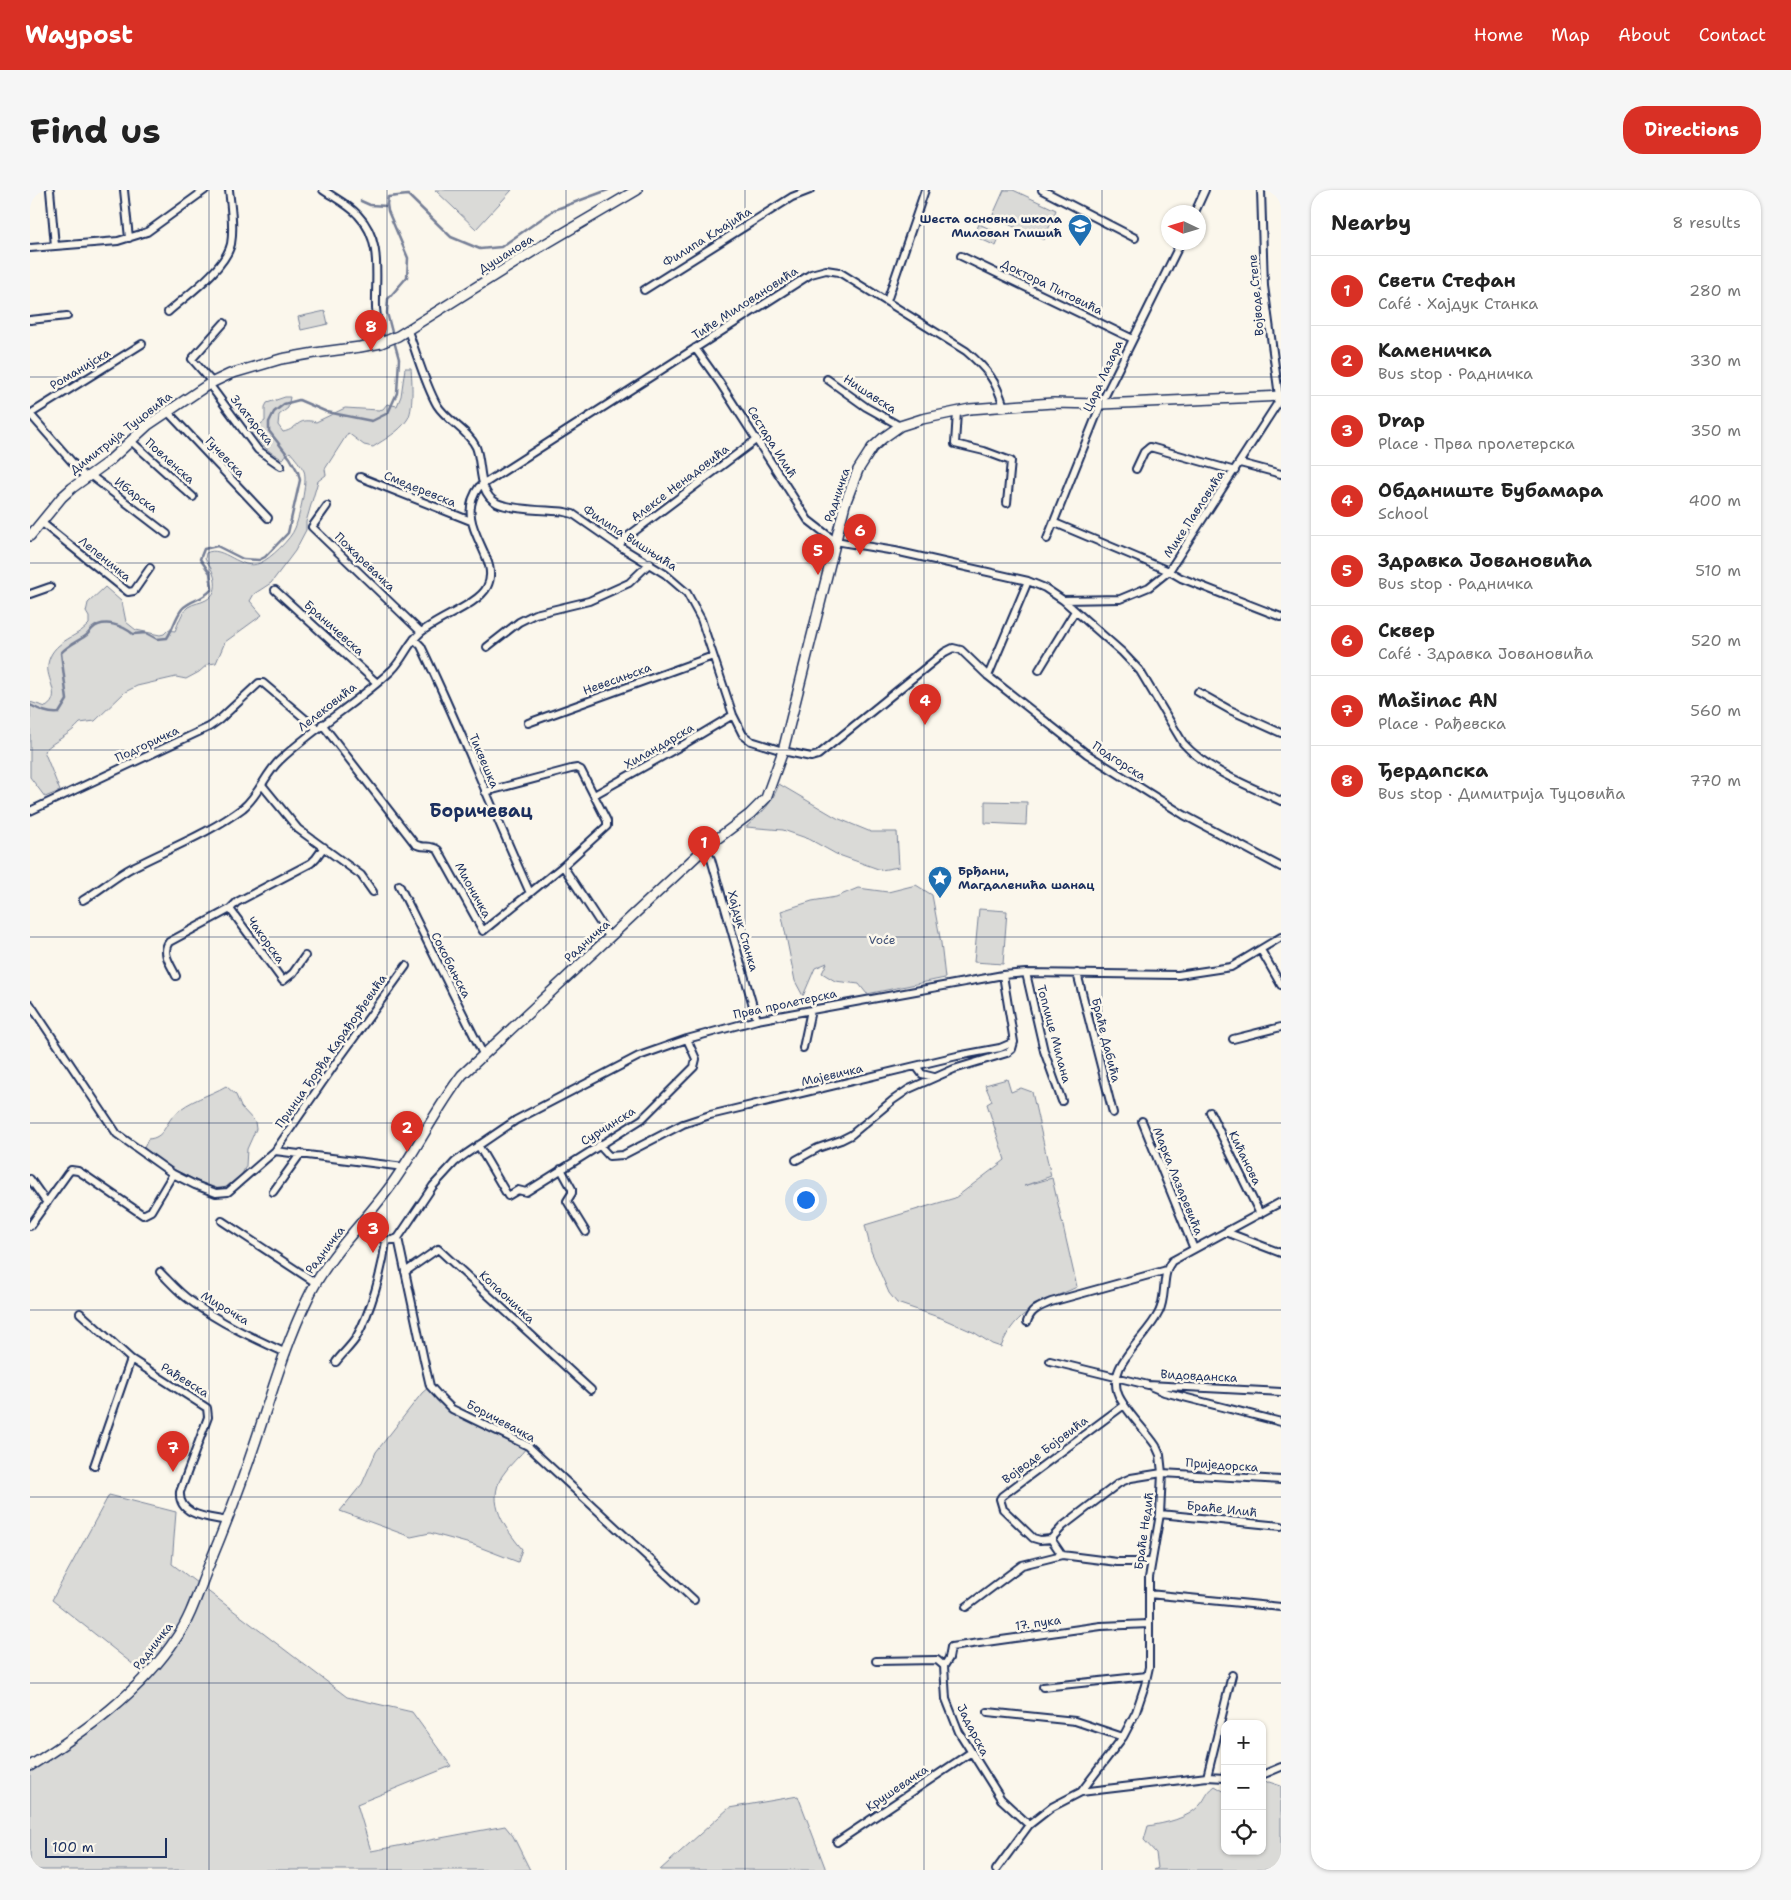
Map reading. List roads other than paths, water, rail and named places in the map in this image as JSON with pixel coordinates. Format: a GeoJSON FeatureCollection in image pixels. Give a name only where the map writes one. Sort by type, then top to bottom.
{"type":"FeatureCollection","features":[{"type":"Feature","properties":{"kind":"street"},"geometry":{"type":"LineString","coordinates":[[50,190],[55,246]]}},
{"type":"Feature","properties":{"kind":"street"},"geometry":{"type":"LineString","coordinates":[[124,190],[129,238]]}},
{"type":"Feature","properties":{"kind":"street"},"geometry":{"type":"LineString","coordinates":[[30,248],[118,241],[129,238],[147,232],[206,190]]}},
{"type":"Feature","properties":{"kind":"street"},"geometry":{"type":"LineString","coordinates":[[168,312],[211,273],[226,256],[230,245],[232,224],[229,190]]}},
{"type":"Feature","properties":{"kind":"street"},"geometry":{"type":"LineString","coordinates":[[323,190],[358,215],[373,240],[376,258],[376,308],[389,339]]}},
{"type":"Feature","properties":{"kind":"street","name":"Душанова"},"geometry":{"type":"LineString","coordinates":[[389,339],[408,331],[540,247],[637,190]]}},
{"type":"Feature","properties":{"kind":"street","name":"Филипа Кљајића"},"geometry":{"type":"LineString","coordinates":[[644,290],[792,197],[810,190]]}},
{"type":"Feature","properties":{"kind":"street"},"geometry":{"type":"LineString","coordinates":[[887,301],[925,190]]}},
{"type":"Feature","properties":{"kind":"street"},"geometry":{"type":"LineString","coordinates":[[1042,190],[1135,238]]}},
{"type":"Feature","properties":{"kind":"street"},"geometry":{"type":"LineString","coordinates":[[1198,205],[1206,190]]}},
{"type":"Feature","properties":{"kind":"street","name":"Војводе Степе"},"geometry":{"type":"LineString","coordinates":[[1261,190],[1264,286],[1280,396]]}},
{"type":"Feature","properties":{"kind":"street","name":"Цара Лазара"},"geometry":{"type":"LineString","coordinates":[[1047,539],[1101,404],[1177,250]]}},
{"type":"Feature","properties":{"kind":"street","name":"Доктора Питовића"},"geometry":{"type":"LineString","coordinates":[[961,256],[1133,339]]}},
{"type":"Feature","properties":{"kind":"street","name":"Тиће Миловановића"},"geometry":{"type":"LineString","coordinates":[[483,483],[816,272],[826,270],[839,272],[966,351],[979,362],[998,386],[1004,407]]}},
{"type":"Feature","properties":{"kind":"street"},"geometry":{"type":"LineString","coordinates":[[30,320],[68,316]]}},
{"type":"Feature","properties":{"kind":"street","name":"Златарска"},"geometry":{"type":"LineString","coordinates":[[224,323],[192,359],[254,445],[281,466]]}},
{"type":"Feature","properties":{"kind":"street","name":"Филипа Вишњића"},"geometry":{"type":"LineString","coordinates":[[408,331],[438,406],[470,439],[476,448],[483,483],[488,494],[496,502],[510,506],[573,514],[619,546],[650,563],[673,580],[692,601],[701,619],[733,714],[740,730],[747,739],[784,751],[810,756],[818,755],[944,652],[953,648],[961,650]]}},
{"type":"Feature","properties":{"kind":"street","name":"Димитрија Туцовића"},"geometry":{"type":"LineString","coordinates":[[30,536],[62,498],[132,441],[148,425],[210,383],[230,374],[282,359],[389,339]]}},
{"type":"Feature","properties":{"kind":"street","name":"Романијска"},"geometry":{"type":"LineString","coordinates":[[30,414],[142,344]]}},
{"type":"Feature","properties":{"kind":"street","name":"Сестара Илић"},"geometry":{"type":"LineString","coordinates":[[695,348],[757,438],[808,520],[835,542]]}},
{"type":"Feature","properties":{"kind":"street","name":"Нишавска"},"geometry":{"type":"LineString","coordinates":[[827,379],[866,406],[900,426]]}},
{"type":"Feature","properties":{"kind":"street","name":"Радничка"},"geometry":{"type":"LineString","coordinates":[[30,1766],[81,1732],[121,1700],[146,1676],[168,1650],[187,1619],[227,1521],[286,1353],[302,1311],[316,1283],[334,1256],[404,1167],[453,1087],[465,1071],[706,848],[760,804],[769,791],[784,751],[835,542],[849,493],[861,464],[876,444],[900,426],[922,419],[957,412],[1053,403],[1101,404],[1280,396]]}},
{"type":"Feature","properties":{"kind":"street","name":"Мике Павловића"},"geometry":{"type":"LineString","coordinates":[[1063,600],[1120,599],[1149,587],[1170,571],[1273,411],[1280,396]]}},
{"type":"Feature","properties":{"kind":"street","name":"Гучевска"},"geometry":{"type":"LineString","coordinates":[[167,411],[268,518]]}},
{"type":"Feature","properties":{"kind":"street"},"geometry":{"type":"LineString","coordinates":[[957,412],[955,444],[984,451],[1011,461],[1007,503]]}},
{"type":"Feature","properties":{"kind":"street","name":"Ибарска"},"geometry":{"type":"LineString","coordinates":[[30,414],[88,476],[167,534]]}},
{"type":"Feature","properties":{"kind":"street","name":"Алексе Ненадовића"},"geometry":{"type":"LineString","coordinates":[[619,546],[624,540],[757,438]]}},
{"type":"Feature","properties":{"kind":"street","name":"Повленска"},"geometry":{"type":"LineString","coordinates":[[132,441],[193,497]]}},
{"type":"Feature","properties":{"kind":"street"},"geometry":{"type":"LineString","coordinates":[[1136,469],[1144,452],[1150,447],[1235,471]]}},
{"type":"Feature","properties":{"kind":"street"},"geometry":{"type":"LineString","coordinates":[[1240,463],[1281,474]]}},
{"type":"Feature","properties":{"kind":"street","name":"Смедеревска"},"geometry":{"type":"LineString","coordinates":[[360,477],[471,521]]}},
{"type":"Feature","properties":{"kind":"street","name":"Лелековића"},"geometry":{"type":"LineString","coordinates":[[83,900],[127,871],[176,847],[243,808],[280,760],[319,726],[377,683],[398,664],[414,639],[421,632],[481,595],[487,589],[490,579],[488,561],[472,528],[471,521],[472,498],[483,483]]}},
{"type":"Feature","properties":{"kind":"street","name":"Пожаревачка"},"geometry":{"type":"LineString","coordinates":[[327,506],[312,527],[421,632]]}},
{"type":"Feature","properties":{"kind":"street","name":"Лепеничка"},"geometry":{"type":"LineString","coordinates":[[41,522],[128,592],[134,590],[150,568]]}},
{"type":"Feature","properties":{"kind":"street"},"geometry":{"type":"LineString","coordinates":[[1054,523],[1170,571],[1180,578],[1281,617]]}},
{"type":"Feature","properties":{"kind":"street"},"geometry":{"type":"LineString","coordinates":[[835,542],[895,551],[1028,581],[1045,588],[1063,600],[1116,646],[1140,671],[1191,752],[1201,761],[1281,801]]}},
{"type":"Feature","properties":{"kind":"street"},"geometry":{"type":"LineString","coordinates":[[487,647],[519,622],[534,614],[589,601],[629,583],[650,563]]}},
{"type":"Feature","properties":{"kind":"street"},"geometry":{"type":"LineString","coordinates":[[988,676],[1028,581]]}},
{"type":"Feature","properties":{"kind":"street"},"geometry":{"type":"LineString","coordinates":[[30,594],[50,587]]}},
{"type":"Feature","properties":{"kind":"street","name":"Браничевска"},"geometry":{"type":"LineString","coordinates":[[275,590],[377,683]]}},
{"type":"Feature","properties":{"kind":"street"},"geometry":{"type":"LineString","coordinates":[[1039,670],[1075,612]]}},
{"type":"Feature","properties":{"kind":"street","name":"Тиквешка"},"geometry":{"type":"LineString","coordinates":[[414,639],[421,646],[447,701],[530,893]]}},
{"type":"Feature","properties":{"kind":"street","name":"Подгорска"},"geometry":{"type":"LineString","coordinates":[[961,650],[988,676],[1064,737],[1111,770],[1184,816],[1281,867]]}},
{"type":"Feature","properties":{"kind":"street","name":"Невесињска"},"geometry":{"type":"LineString","coordinates":[[528,724],[713,656]]}},
{"type":"Feature","properties":{"kind":"street","name":"Мионичка"},"geometry":{"type":"LineString","coordinates":[[263,683],[319,726],[415,844],[422,847],[430,846],[438,850],[483,931],[563,866],[607,826],[607,821],[594,795]]}},
{"type":"Feature","properties":{"kind":"street","name":"Подгоричка"},"geometry":{"type":"LineString","coordinates":[[30,811],[209,727],[219,720],[255,685],[263,683]]}},
{"type":"Feature","properties":{"kind":"street"},"geometry":{"type":"LineString","coordinates":[[1198,692],[1230,710],[1281,733]]}},
{"type":"Feature","properties":{"kind":"street","name":"Хиландарска"},"geometry":{"type":"LineString","coordinates":[[594,795],[682,746],[733,714]]}},
{"type":"Feature","properties":{"kind":"street"},"geometry":{"type":"LineString","coordinates":[[485,792],[576,768],[581,770],[594,795]]}},
{"type":"Feature","properties":{"kind":"street"},"geometry":{"type":"LineString","coordinates":[[262,785],[298,829],[361,875],[373,892]]}},
{"type":"Feature","properties":{"kind":"street"},"geometry":{"type":"LineString","coordinates":[[176,976],[166,955],[167,945],[230,909],[237,902],[311,863],[324,847]]}},
{"type":"Feature","properties":{"kind":"street","name":"Хајдук Станка"},"geometry":{"type":"LineString","coordinates":[[706,848],[712,858],[757,1020]]}},
{"type":"Feature","properties":{"kind":"street"},"geometry":{"type":"LineString","coordinates":[[563,866],[610,938]]}},
{"type":"Feature","properties":{"kind":"street","name":"Сокобањска"},"geometry":{"type":"LineString","coordinates":[[399,885],[484,1054]]}},
{"type":"Feature","properties":{"kind":"street","name":"Чакорска"},"geometry":{"type":"LineString","coordinates":[[230,909],[282,981],[293,973],[305,956]]}},
{"type":"Feature","properties":{"kind":"street","name":"Прва пролетерска"},"geometry":{"type":"LineString","coordinates":[[398,1238],[444,1173],[478,1145],[516,1120],[639,1056],[687,1039],[757,1020],[1003,974],[1178,975],[1231,967],[1281,937]]}},
{"type":"Feature","properties":{"kind":"street"},"geometry":{"type":"LineString","coordinates":[[1261,950],[1281,985]]}},
{"type":"Feature","properties":{"kind":"street","name":"Принца Ђорђа Карађорђевића"},"geometry":{"type":"LineString","coordinates":[[30,1004],[32,1014],[117,1134],[172,1174],[216,1193],[228,1192],[260,1162],[275,1151],[332,1067],[406,966]]}},
{"type":"Feature","properties":{"kind":"street","name":"Топлице Милана"},"geometry":{"type":"LineString","coordinates":[[1026,973],[1042,1043],[1062,1101]]}},
{"type":"Feature","properties":{"kind":"street","name":"Браће Дабића"},"geometry":{"type":"LineString","coordinates":[[1078,973],[1113,1113]]}},
{"type":"Feature","properties":{"kind":"street"},"geometry":{"type":"LineString","coordinates":[[796,1160],[818,1148],[846,1137],[909,1089],[976,1061],[1007,1052],[1012,1048],[1014,1042],[1003,974]]}},
{"type":"Feature","properties":{"kind":"street"},"geometry":{"type":"LineString","coordinates":[[803,1048],[811,1010]]}},
{"type":"Feature","properties":{"kind":"street"},"geometry":{"type":"LineString","coordinates":[[1233,1039],[1281,1027]]}},
{"type":"Feature","properties":{"kind":"street","name":"Сурчинска"},"geometry":{"type":"LineString","coordinates":[[478,1145],[508,1196],[518,1190],[526,1192],[642,1119],[694,1067],[696,1059],[687,1039]]}},
{"type":"Feature","properties":{"kind":"street","name":"Мајевичка"},"geometry":{"type":"LineString","coordinates":[[599,1145],[609,1156],[623,1155],[683,1124],[710,1115],[1000,1048],[1014,1042]]}},
{"type":"Feature","properties":{"kind":"street"},"geometry":{"type":"LineString","coordinates":[[916,1066],[922,1074],[935,1077]]}},
{"type":"Feature","properties":{"kind":"street","name":"Кићанова"},"geometry":{"type":"LineString","coordinates":[[1210,1112],[1260,1214]]}},
{"type":"Feature","properties":{"kind":"street","name":"Марка Лазаревића"},"geometry":{"type":"LineString","coordinates":[[1142,1122],[1194,1249]]}},
{"type":"Feature","properties":{"kind":"street"},"geometry":{"type":"LineString","coordinates":[[275,1151],[404,1167]]}},
{"type":"Feature","properties":{"kind":"street"},"geometry":{"type":"LineString","coordinates":[[273,1192],[301,1153]]}},
{"type":"Feature","properties":{"kind":"street"},"geometry":{"type":"LineString","coordinates":[[561,1169],[572,1189],[572,1193],[567,1201],[586,1232]]}},
{"type":"Feature","properties":{"kind":"street"},"geometry":{"type":"LineString","coordinates":[[30,1226],[68,1173],[74,1170],[86,1176],[141,1214],[146,1214],[150,1211],[172,1174]]}},
{"type":"Feature","properties":{"kind":"street"},"geometry":{"type":"LineString","coordinates":[[30,1179],[47,1203]]}},
{"type":"Feature","properties":{"kind":"street"},"geometry":{"type":"LineString","coordinates":[[1116,1378],[1120,1365],[1159,1314],[1165,1294],[1169,1264],[1178,1257],[1281,1202]]}},
{"type":"Feature","properties":{"kind":"street"},"geometry":{"type":"LineString","coordinates":[[222,1221],[316,1283]]}},
{"type":"Feature","properties":{"kind":"street"},"geometry":{"type":"LineString","coordinates":[[362,1222],[379,1238],[386,1241],[398,1238]]}},
{"type":"Feature","properties":{"kind":"street"},"geometry":{"type":"LineString","coordinates":[[1226,1232],[1281,1254]]}},
{"type":"Feature","properties":{"kind":"street","name":"Боричевачка"},"geometry":{"type":"LineString","coordinates":[[398,1238],[430,1386],[452,1409],[528,1446],[694,1600]]}},
{"type":"Feature","properties":{"kind":"street"},"geometry":{"type":"LineString","coordinates":[[336,1362],[355,1338],[368,1309],[381,1273],[386,1241]]}},
{"type":"Feature","properties":{"kind":"street","name":"Копаоничка"},"geometry":{"type":"LineString","coordinates":[[405,1272],[438,1249],[590,1390]]}},
{"type":"Feature","properties":{"kind":"street"},"geometry":{"type":"LineString","coordinates":[[1027,1322],[1031,1313],[1036,1308],[1051,1302],[1167,1270]]}},
{"type":"Feature","properties":{"kind":"street","name":"Мирочка"},"geometry":{"type":"LineString","coordinates":[[160,1272],[187,1298],[205,1311],[240,1331],[286,1353]]}},
{"type":"Feature","properties":{"kind":"street","name":"Рађевска"},"geometry":{"type":"LineString","coordinates":[[80,1314],[131,1359],[207,1408],[208,1417],[179,1498],[180,1503],[189,1510],[203,1516],[227,1521]]}},
{"type":"Feature","properties":{"kind":"street"},"geometry":{"type":"LineString","coordinates":[[94,1466],[131,1359]]}},
{"type":"Feature","properties":{"kind":"street","name":"Видовданска"},"geometry":{"type":"LineString","coordinates":[[1050,1361],[1148,1385],[1281,1392]]}},
{"type":"Feature","properties":{"kind":"street","name":"Браће Недић"},"geometry":{"type":"LineString","coordinates":[[996,1870],[1029,1825],[1052,1807],[1081,1792],[1123,1737],[1136,1712],[1148,1676],[1148,1594],[1151,1562],[1160,1514],[1162,1473],[1156,1446],[1124,1405],[1116,1391],[1116,1378]]}},
{"type":"Feature","properties":{"kind":"street"},"geometry":{"type":"LineString","coordinates":[[1148,1385],[1164,1392],[1281,1422]]}},
{"type":"Feature","properties":{"kind":"street","name":"Војводе Бојовића"},"geometry":{"type":"LineString","coordinates":[[1052,1539],[1040,1540],[1033,1538],[1003,1509],[1000,1499],[1124,1405]]}},
{"type":"Feature","properties":{"kind":"street"},"geometry":{"type":"LineString","coordinates":[[1062,1555],[1052,1539],[1063,1526],[1119,1483],[1131,1478],[1162,1473]]}},
{"type":"Feature","properties":{"kind":"street","name":"Приједорска"},"geometry":{"type":"LineString","coordinates":[[1162,1473],[1281,1480]]}},
{"type":"Feature","properties":{"kind":"street","name":"Браће Илић"},"geometry":{"type":"LineString","coordinates":[[1160,1514],[1281,1526]]}},
{"type":"Feature","properties":{"kind":"street"},"geometry":{"type":"LineString","coordinates":[[966,1608],[1022,1565],[1062,1555],[1117,1562],[1151,1562]]}},
{"type":"Feature","properties":{"kind":"street"},"geometry":{"type":"LineString","coordinates":[[1148,1594],[1281,1607]]}},
{"type":"Feature","properties":{"kind":"street","name":"17. пука"},"geometry":{"type":"LineString","coordinates":[[944,1666],[949,1658],[951,1647],[1101,1626],[1149,1624]]}},
{"type":"Feature","properties":{"kind":"street"},"geometry":{"type":"LineString","coordinates":[[876,1662],[937,1660],[944,1666]]}},
{"type":"Feature","properties":{"kind":"street","name":"Јадарска"},"geometry":{"type":"LineString","coordinates":[[944,1666],[944,1687],[948,1707],[958,1732],[1001,1798],[1029,1825]]}},
{"type":"Feature","properties":{"kind":"street"},"geometry":{"type":"LineString","coordinates":[[1043,1687],[1148,1676]]}},
{"type":"Feature","properties":{"kind":"street"},"geometry":{"type":"LineString","coordinates":[[1207,1777],[1232,1676]]}},
{"type":"Feature","properties":{"kind":"street"},"geometry":{"type":"LineString","coordinates":[[988,1712],[1074,1721],[1123,1737]]}},
{"type":"Feature","properties":{"kind":"street","name":"Крушевачка"},"geometry":{"type":"LineString","coordinates":[[837,1842],[970,1753]]}},
{"type":"Feature","properties":{"kind":"street"},"geometry":{"type":"LineString","coordinates":[[1266,1773],[1281,1767]]}},
{"type":"Feature","properties":{"kind":"street"},"geometry":{"type":"LineString","coordinates":[[1081,1792],[1207,1777],[1221,1778]]}},
{"type":"Feature","properties":{"kind":"waterway"},"geometry":{"type":"LineString","coordinates":[[393,336],[387,313],[388,299],[407,277],[408,258],[388,211],[388,197],[408,195],[451,237],[480,249],[501,247],[554,210],[608,190]]}},
{"type":"Feature","properties":{"kind":"waterway"},"geometry":{"type":"LineString","coordinates":[[361,201],[370,205],[387,206]]}},
{"type":"Feature","properties":{"kind":"waterway"},"geometry":{"type":"LineString","coordinates":[[30,705],[48,712],[59,713],[67,700],[61,653],[97,626],[113,624],[133,634],[146,633],[157,639],[167,638],[182,609],[212,589],[210,573],[200,559],[204,549],[217,546],[243,559],[259,560],[265,557],[288,533],[300,480],[290,458],[269,431],[269,422],[274,412],[284,404],[299,400],[327,412],[372,421],[388,413],[397,393],[399,359],[394,341]]}},
{"type":"Feature","properties":{"kind":"place","name":"Шеста основна школа Милован Глишић"},"geometry":{"type":"Point","coordinates":[1080,247]}},
{"type":"Feature","properties":{"kind":"place","name":"Ђердапска"},"geometry":{"type":"Point","coordinates":[371,351]}},
{"type":"Feature","properties":{"kind":"place","name":"Сквер"},"geometry":{"type":"Point","coordinates":[860,555]}},
{"type":"Feature","properties":{"kind":"place","name":"Здравка Јовановића"},"geometry":{"type":"Point","coordinates":[818,575]}},
{"type":"Feature","properties":{"kind":"place","name":"Обданиште Бубамара"},"geometry":{"type":"Point","coordinates":[925,725]}},
{"type":"Feature","properties":{"kind":"place","name":"Свети Стефан"},"geometry":{"type":"Point","coordinates":[704,867]}},
{"type":"Feature","properties":{"kind":"place","name":"Брђани, Магдаленића шанац"},"geometry":{"type":"Point","coordinates":[940,899]}},
{"type":"Feature","properties":{"kind":"place","name":"Каменичка"},"geometry":{"type":"Point","coordinates":[407,1152]}},
{"type":"Feature","properties":{"kind":"place","name":"Drap"},"geometry":{"type":"Point","coordinates":[373,1253]}},
{"type":"Feature","properties":{"kind":"place","name":"Mašinac AN"},"geometry":{"type":"Point","coordinates":[173,1472]}},
{"type":"Feature","properties":{"kind":"district","name":"Боричевац"},"geometry":{"type":"Point","coordinates":[481,811]}},
{"type":"Feature","properties":{"kind":"park label","name":"Voće"},"geometry":{"type":"Point","coordinates":[882,940]}}]}
